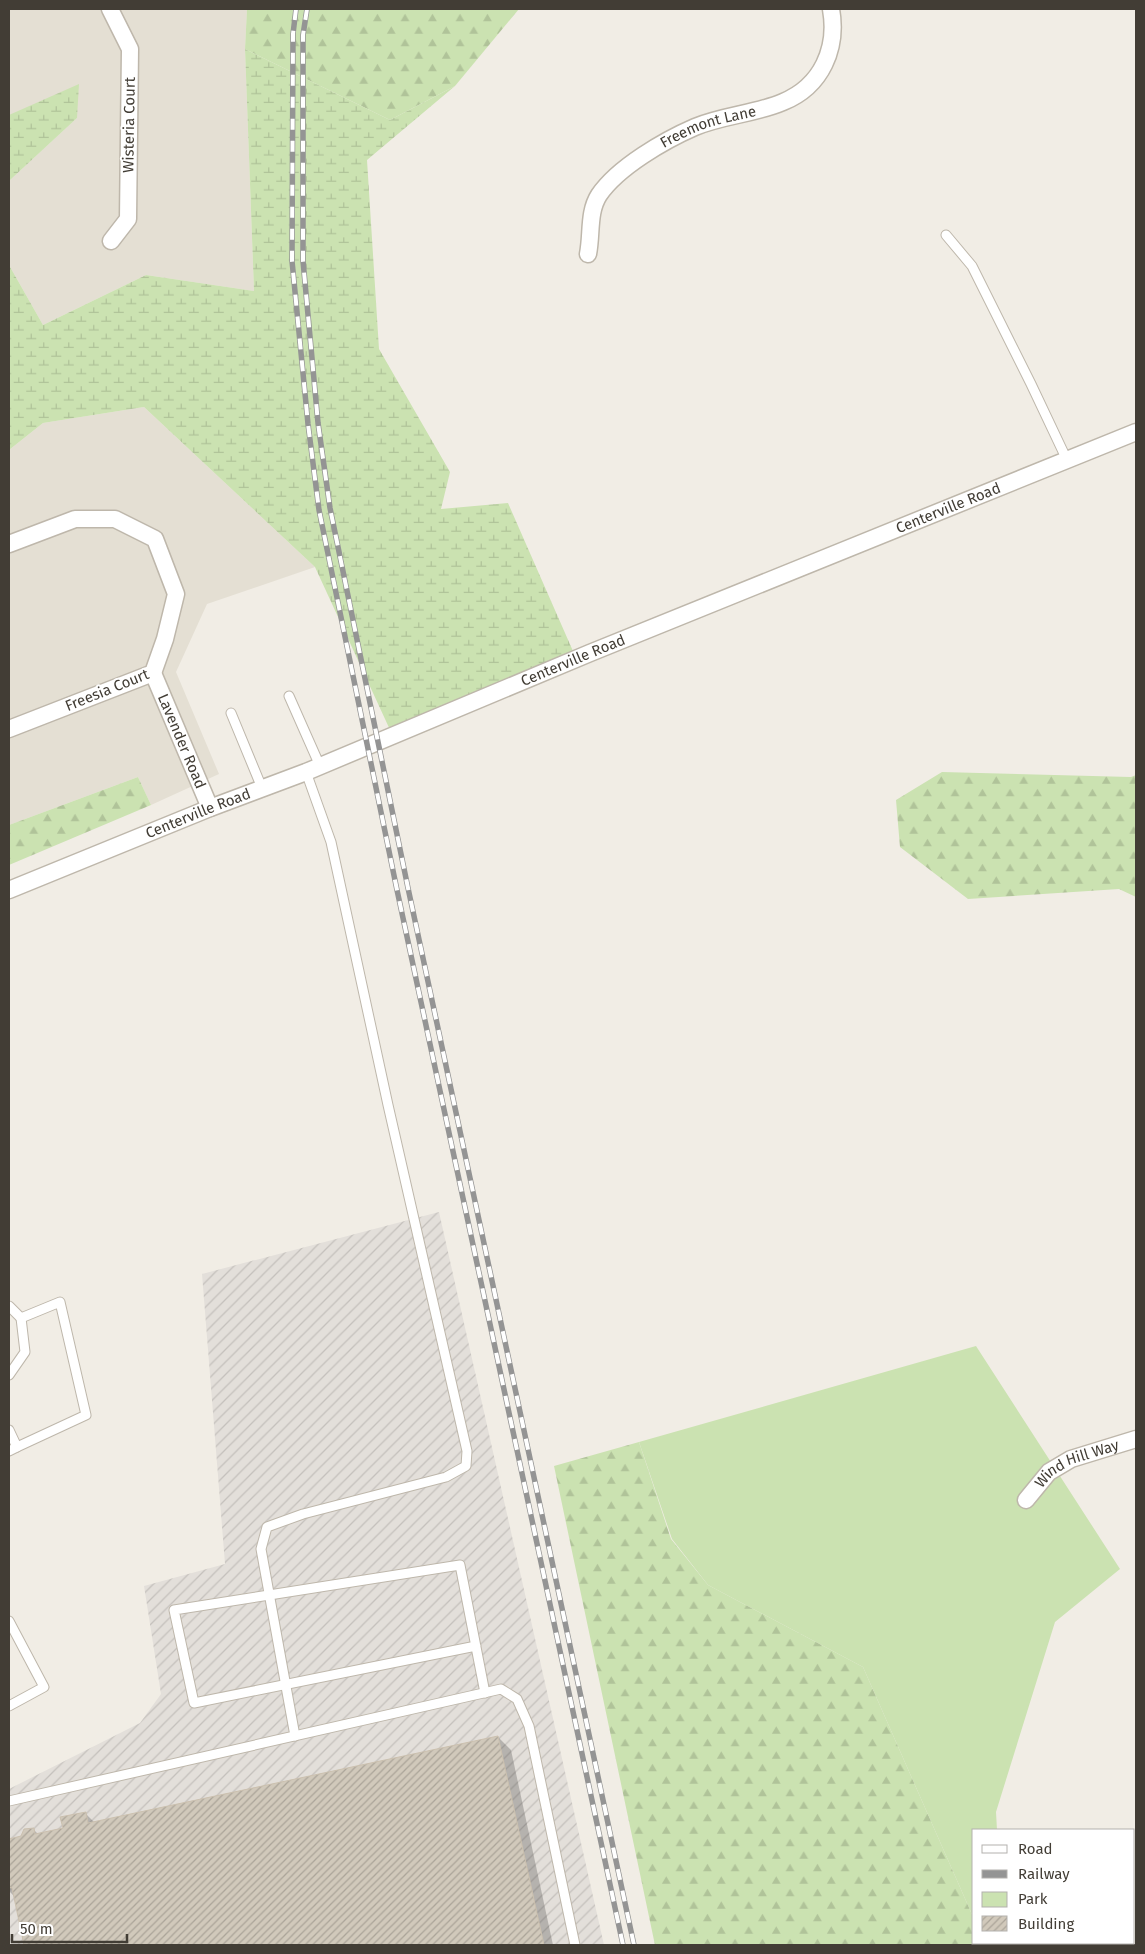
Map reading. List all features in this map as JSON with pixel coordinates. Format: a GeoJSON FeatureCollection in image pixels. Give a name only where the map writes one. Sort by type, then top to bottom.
{"type":"FeatureCollection","features":[{"type":"Feature","properties":{"kind":"street","name":"Wisteria Court"},"geometry":{"type":"LineString","coordinates":[[110,9],[130,49],[128,219],[112,241]]}},
{"type":"Feature","properties":{"kind":"street","name":"Freemont Lane"},"geometry":{"type":"LineString","coordinates":[[588,254],[593,206],[605,188],[626,168],[658,146],[695,127],[732,114],[784,102],[796,96],[813,82],[828,58],[832,45],[834,24],[831,9]]}},
{"type":"Feature","properties":{"kind":"street","name":"Centerville Road"},"geometry":{"type":"LineString","coordinates":[[9,890],[210,808],[313,769],[554,667],[1136,432]]}},
{"type":"Feature","properties":{"kind":"street","name":"Freesia Court"},"geometry":{"type":"LineString","coordinates":[[9,544],[75,519],[115,519],[155,539],[176,594],[165,639],[153,673],[9,729]]}},
{"type":"Feature","properties":{"kind":"street","name":"Lavender Road"},"geometry":{"type":"LineString","coordinates":[[153,673],[210,808]]}},
{"type":"Feature","properties":{"kind":"street","name":"Wind Hill Way"},"geometry":{"type":"LineString","coordinates":[[1026,1500],[1049,1472],[1071,1459],[1136,1439]]}},
{"type":"Feature","properties":{"kind":"lane"},"geometry":{"type":"LineString","coordinates":[[946,236],[972,266],[1067,460]]}},
{"type":"Feature","properties":{"kind":"lane"},"geometry":{"type":"LineString","coordinates":[[289,696],[313,769],[332,842],[388,1105],[467,1451],[466,1466],[446,1478],[303,1514],[267,1527],[261,1549],[295,1736]]}},
{"type":"Feature","properties":{"kind":"lane"},"geometry":{"type":"LineString","coordinates":[[231,713],[262,788]]}},
{"type":"Feature","properties":{"kind":"lane"},"geometry":{"type":"LineString","coordinates":[[9,1430],[13,1449],[86,1415],[60,1302],[21,1318]]}},
{"type":"Feature","properties":{"kind":"lane"},"geometry":{"type":"LineString","coordinates":[[9,1306],[21,1318],[25,1352],[9,1374]]}},
{"type":"Feature","properties":{"kind":"lane"},"geometry":{"type":"LineString","coordinates":[[476,1646],[194,1703],[174,1610],[460,1565],[476,1646],[485,1693]]}},
{"type":"Feature","properties":{"kind":"lane"},"geometry":{"type":"LineString","coordinates":[[9,1621],[44,1686],[9,1706]]}},
{"type":"Feature","properties":{"kind":"lane"},"geometry":{"type":"LineString","coordinates":[[9,1802],[501,1689],[517,1699],[529,1726],[575,1945]]}},
{"type":"Feature","properties":{"kind":"shaded area"},"geometry":{"type":"Polygon","coordinates":[[[9,9],[247,9],[245,49],[254,291],[146,275],[43,325],[9,265],[9,181],[77,118],[9,115],[9,9]]]}},
{"type":"Feature","properties":{"kind":"shaded area"},"geometry":{"type":"Polygon","coordinates":[[[144,407],[315,567],[207,604],[176,672],[219,774],[151,805],[138,777],[9,825],[9,450],[43,423],[144,407]]]}},
{"type":"Feature","properties":{"kind":"shaded area"},"geometry":{"type":"Polygon","coordinates":[[[439,1212],[604,1945],[9,1945],[9,1789],[140,1723],[161,1694],[144,1586],[225,1564],[202,1274],[439,1212]]]}},
{"type":"Feature","properties":{"kind":"green space"},"geometry":{"type":"Polygon","coordinates":[[[247,9],[519,9],[455,86],[390,120],[245,49],[247,9]]]}},
{"type":"Feature","properties":{"kind":"green space"},"geometry":{"type":"Polygon","coordinates":[[[245,49],[390,120],[455,86],[367,160],[379,349],[450,472],[441,509],[508,503],[576,658],[391,732],[315,567],[144,407],[43,423],[9,450],[9,265],[43,325],[146,275],[254,291],[245,49]]]}},
{"type":"Feature","properties":{"kind":"green space"},"geometry":{"type":"Polygon","coordinates":[[[79,84],[77,118],[9,181],[9,115],[79,84]]]}},
{"type":"Feature","properties":{"kind":"green space"},"geometry":{"type":"Polygon","coordinates":[[[942,772],[1131,777],[1136,775],[1136,897],[1119,889],[968,899],[900,847],[896,800],[942,772]]]}},
{"type":"Feature","properties":{"kind":"green space"},"geometry":{"type":"Polygon","coordinates":[[[138,777],[151,805],[9,865],[9,825],[138,777]]]}},
{"type":"Feature","properties":{"kind":"green space"},"geometry":{"type":"Polygon","coordinates":[[[976,1346],[1120,1569],[1055,1622],[996,1812],[997,1829],[972,1829],[972,1914],[863,1667],[708,1585],[672,1539],[639,1442],[976,1346]]]}},
{"type":"Feature","properties":{"kind":"green space"},"geometry":{"type":"Polygon","coordinates":[[[639,1442],[671,1539],[708,1585],[863,1667],[972,1914],[972,1944],[985,1945],[655,1945],[554,1466],[639,1442]]]}},
{"type":"Feature","properties":{"kind":"building"},"geometry":{"type":"Polygon","coordinates":[[[498,1736],[544,1945],[24,1945],[12,1888],[9,1887],[9,1839],[21,1836],[24,1829],[34,1828],[35,1834],[63,1828],[60,1817],[86,1812],[88,1823],[498,1736]]]}},
{"type":"Feature","properties":{"kind":"railway"},"geometry":{"type":"LineString","coordinates":[[296,9],[293,34],[292,261],[308,424],[319,510],[397,890],[623,1945]]}},
{"type":"Feature","properties":{"kind":"railway"},"geometry":{"type":"LineString","coordinates":[[307,9],[303,35],[303,261],[318,423],[330,508],[408,888],[634,1945]]}}]}
